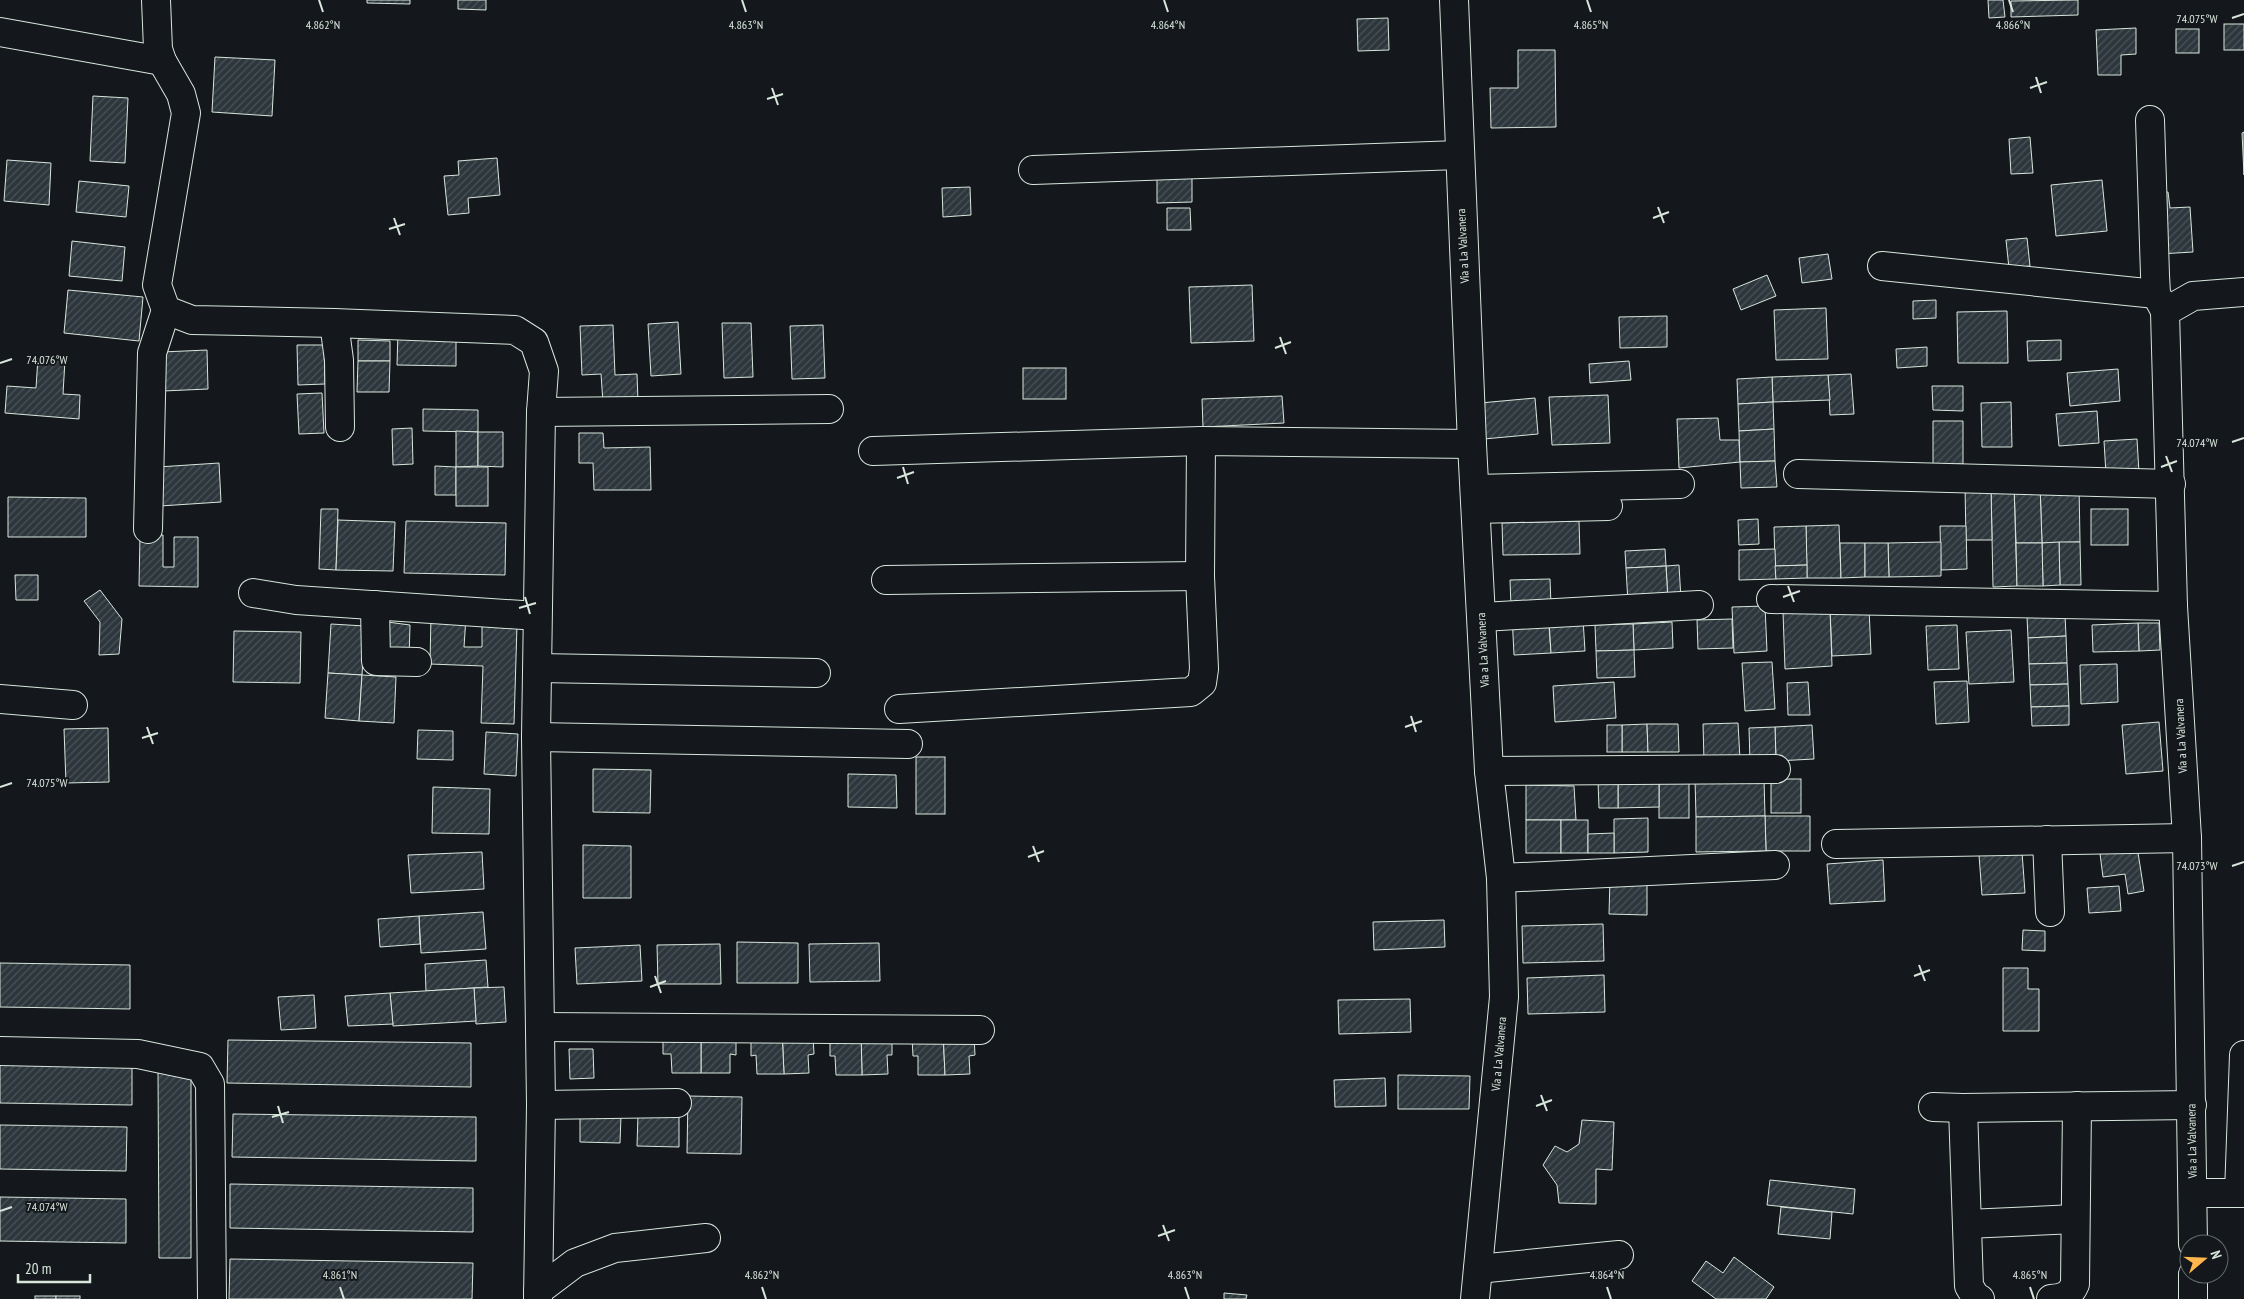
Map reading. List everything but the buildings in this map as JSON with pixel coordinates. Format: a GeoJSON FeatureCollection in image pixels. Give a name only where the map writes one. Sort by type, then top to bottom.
{"type":"FeatureCollection","features":[{"type":"Feature","properties":{"kind":"street"},"geometry":{"type":"LineString","coordinates":[[148,529],[152,353],[166,310],[157,284],[186,113],[181,94],[162,61],[158,49],[156,0]]}},
{"type":"Feature","properties":{"kind":"street","name":"Vía a La Valvanera"},"geometry":{"type":"LineString","coordinates":[[1454,0],[1472,444],[1489,771],[1501,878],[1504,997],[1475,1299]]}},
{"type":"Feature","properties":{"kind":"street"},"geometry":{"type":"LineString","coordinates":[[0,32],[162,61]]}},
{"type":"Feature","properties":{"kind":"street","name":"Vía a La Valvanera"},"geometry":{"type":"LineString","coordinates":[[2150,120],[2171,484],[2173,606],[2187,838],[2193,1234]]}},
{"type":"Feature","properties":{"kind":"street"},"geometry":{"type":"LineString","coordinates":[[1033,170],[1459,155]]}},
{"type":"Feature","properties":{"kind":"street"},"geometry":{"type":"LineString","coordinates":[[1882,266],[2161,303],[2193,296],[2244,292]]}},
{"type":"Feature","properties":{"kind":"street"},"geometry":{"type":"LineString","coordinates":[[166,310],[192,320],[515,330],[534,342],[544,371],[541,412],[536,737],[543,1290]]}},
{"type":"Feature","properties":{"kind":"street"},"geometry":{"type":"LineString","coordinates":[[334,323],[339,360],[340,427]]}},
{"type":"Feature","properties":{"kind":"street"},"geometry":{"type":"LineString","coordinates":[[541,412],[829,409]]}},
{"type":"Feature","properties":{"kind":"street"},"geometry":{"type":"LineString","coordinates":[[873,451],[1201,441],[1472,444]]}},
{"type":"Feature","properties":{"kind":"street"},"geometry":{"type":"LineString","coordinates":[[899,709],[1191,692],[1202,683],[1204,669],[1200,576],[1201,441]]}},
{"type":"Feature","properties":{"kind":"street"},"geometry":{"type":"LineString","coordinates":[[1798,474],[2171,484]]}},
{"type":"Feature","properties":{"kind":"street"},"geometry":{"type":"LineString","coordinates":[[1475,499],[1680,484]]}},
{"type":"Feature","properties":{"kind":"street"},"geometry":{"type":"LineString","coordinates":[[1475,499],[1608,506]]}},
{"type":"Feature","properties":{"kind":"street"},"geometry":{"type":"LineString","coordinates":[[886,580],[1200,576]]}},
{"type":"Feature","properties":{"kind":"street"},"geometry":{"type":"LineString","coordinates":[[253,593],[296,600],[538,616]]}},
{"type":"Feature","properties":{"kind":"street"},"geometry":{"type":"LineString","coordinates":[[1771,600],[2173,606]]}},
{"type":"Feature","properties":{"kind":"street"},"geometry":{"type":"LineString","coordinates":[[375,605],[376,661],[417,662]]}},
{"type":"Feature","properties":{"kind":"street"},"geometry":{"type":"LineString","coordinates":[[1482,617],[1699,605]]}},
{"type":"Feature","properties":{"kind":"street"},"geometry":{"type":"LineString","coordinates":[[538,668],[816,673]]}},
{"type":"Feature","properties":{"kind":"street"},"geometry":{"type":"LineString","coordinates":[[0,699],[73,705]]}},
{"type":"Feature","properties":{"kind":"street"},"geometry":{"type":"LineString","coordinates":[[536,737],[908,744]]}},
{"type":"Feature","properties":{"kind":"street"},"geometry":{"type":"LineString","coordinates":[[1489,771],[1776,769]]}},
{"type":"Feature","properties":{"kind":"street"},"geometry":{"type":"LineString","coordinates":[[1836,844],[2187,838]]}},
{"type":"Feature","properties":{"kind":"street"},"geometry":{"type":"LineString","coordinates":[[2047,840],[2050,912]]}},
{"type":"Feature","properties":{"kind":"street"},"geometry":{"type":"LineString","coordinates":[[1501,878],[1775,866]]}},
{"type":"Feature","properties":{"kind":"street"},"geometry":{"type":"LineString","coordinates":[[540,1027],[980,1030]]}},
{"type":"Feature","properties":{"kind":"street"},"geometry":{"type":"LineString","coordinates":[[0,1051],[138,1054],[200,1067],[210,1084],[212,1299]]}},
{"type":"Feature","properties":{"kind":"street"},"geometry":{"type":"LineString","coordinates":[[2193,1193],[2242,1193],[2244,1055]]}},
{"type":"Feature","properties":{"kind":"street"},"geometry":{"type":"LineString","coordinates":[[541,1105],[677,1103]]}},
{"type":"Feature","properties":{"kind":"street"},"geometry":{"type":"LineString","coordinates":[[1933,1107],[2192,1105]]}},
{"type":"Feature","properties":{"kind":"street"},"geometry":{"type":"LineString","coordinates":[[2051,1299],[2060,1299],[2071,1293],[2074,1284],[2077,1106]]}},
{"type":"Feature","properties":{"kind":"street"},"geometry":{"type":"LineString","coordinates":[[1963,1108],[1969,1286],[1975,1296],[1980,1299]]}},
{"type":"Feature","properties":{"kind":"street"},"geometry":{"type":"LineString","coordinates":[[1967,1224],[2075,1219]]}},
{"type":"Feature","properties":{"kind":"street"},"geometry":{"type":"LineString","coordinates":[[543,1290],[575,1264],[614,1248],[706,1238]]}},
{"type":"Feature","properties":{"kind":"street"},"geometry":{"type":"LineString","coordinates":[[1478,1269],[1620,1255]]}},
{"type":"Feature","properties":{"kind":"street"},"geometry":{"type":"LineString","coordinates":[[2193,1284],[2193,1299]]}}]}
